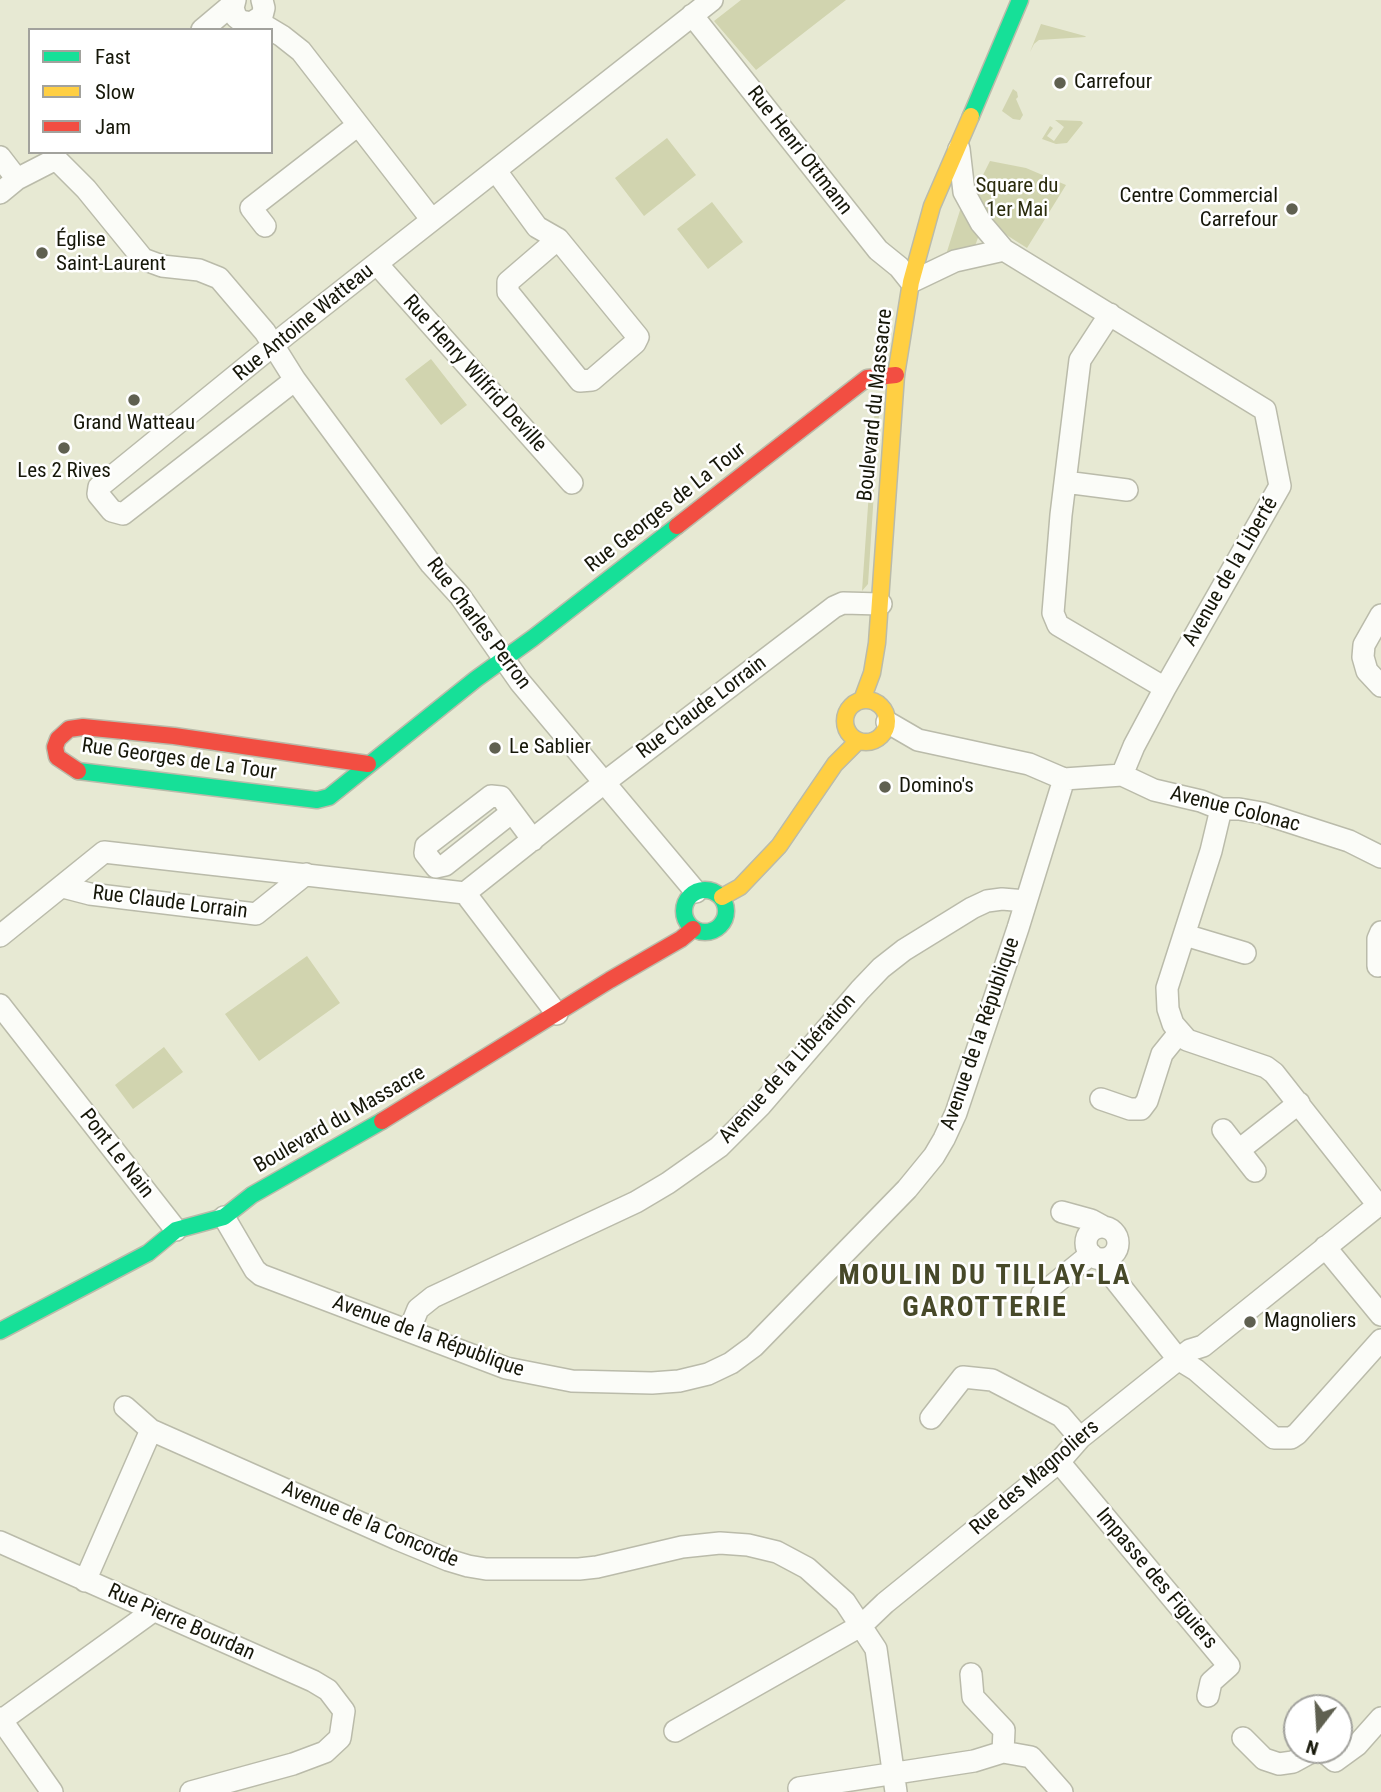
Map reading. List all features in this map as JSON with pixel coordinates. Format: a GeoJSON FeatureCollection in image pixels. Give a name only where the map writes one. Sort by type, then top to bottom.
{"type":"FeatureCollection","features":[{"type":"Feature","properties":{"kind":"main road","name":"Boulevard du Massacre"},"geometry":{"type":"LineString","coordinates":[[862,700],[872,673],[881,604],[896,375],[911,282],[932,206],[1020,2]]}},
{"type":"Feature","properties":{"kind":"main road","name":"Rue Georges de La Tour"},"geometry":{"type":"LineString","coordinates":[[368,764],[174,736],[83,727],[69,729],[58,739],[55,747],[57,757],[78,771],[317,800],[329,797],[867,378],[896,375]]}},
{"type":"Feature","properties":{"kind":"main road"},"geometry":{"type":"LineString","coordinates":[[868,699],[880,705],[887,722],[883,734],[872,742],[858,741],[848,734],[844,722],[851,705],[868,699]]}},
{"type":"Feature","properties":{"kind":"main road"},"geometry":{"type":"LineString","coordinates":[[722,897],[740,887],[779,845],[835,764],[858,741]]}},
{"type":"Feature","properties":{"kind":"main road"},"geometry":{"type":"LineString","coordinates":[[710,890],[722,897],[726,908],[723,923],[710,932],[693,929],[686,921],[684,909],[687,900],[696,892],[710,890]]}},
{"type":"Feature","properties":{"kind":"main road","name":"Boulevard du Massacre"},"geometry":{"type":"LineString","coordinates":[[0,1331],[148,1253],[176,1230],[224,1217],[252,1195],[400,1111],[681,939],[693,929]]}},
{"type":"Feature","properties":{"kind":"street","name":"Rue Antoine Watteau"},"geometry":{"type":"LineString","coordinates":[[295,380],[123,514],[112,511],[98,494],[99,486],[273,346],[712,0]]}},
{"type":"Feature","properties":{"kind":"street"},"geometry":{"type":"LineString","coordinates":[[204,28],[252,6],[301,51],[432,220]]}},
{"type":"Feature","properties":{"kind":"street","name":"Rue Henri Ottmann"},"geometry":{"type":"LineString","coordinates":[[692,15],[878,250],[899,267],[911,282]]}},
{"type":"Feature","properties":{"kind":"street"},"geometry":{"type":"LineString","coordinates":[[265,226],[251,208],[358,125]]}},
{"type":"Feature","properties":{"kind":"street","name":"Avenue de la Liberté"},"geometry":{"type":"LineString","coordinates":[[959,144],[964,192],[981,223],[1004,250],[1265,410],[1280,486],[1165,688],[1122,775]]}},
{"type":"Feature","properties":{"kind":"street"},"geometry":{"type":"LineString","coordinates":[[0,193],[57,156]]}},
{"type":"Feature","properties":{"kind":"street","name":"Rue Charles Perron"},"geometry":{"type":"LineString","coordinates":[[57,156],[143,259],[162,266],[199,270],[219,278],[265,332],[295,380],[431,564],[460,596],[520,682],[696,892]]}},
{"type":"Feature","properties":{"kind":"street"},"geometry":{"type":"LineString","coordinates":[[0,157],[18,179]]}},
{"type":"Feature","properties":{"kind":"street"},"geometry":{"type":"LineString","coordinates":[[496,171],[537,227],[558,239],[638,337],[635,343],[592,380],[580,381],[508,292],[508,282],[558,239]]}},
{"type":"Feature","properties":{"kind":"street"},"geometry":{"type":"LineString","coordinates":[[911,282],[955,261],[1004,250]]}},
{"type":"Feature","properties":{"kind":"street","name":"Rue Henry Wilfrid Deville"},"geometry":{"type":"LineString","coordinates":[[377,264],[572,483]]}},
{"type":"Feature","properties":{"kind":"street"},"geometry":{"type":"LineString","coordinates":[[1110,314],[1080,360],[1053,613],[1058,625],[1165,688]]}},
{"type":"Feature","properties":{"kind":"street"},"geometry":{"type":"LineString","coordinates":[[1065,482],[1127,490]]}},
{"type":"Feature","properties":{"kind":"street","name":"Rue Claude Lorrain"},"geometry":{"type":"LineString","coordinates":[[0,936],[104,852],[465,893],[834,607],[843,603],[881,604]]}},
{"type":"Feature","properties":{"kind":"street"},"geometry":{"type":"LineString","coordinates":[[1381,615],[1364,645],[1363,657],[1367,671],[1381,686]]}},
{"type":"Feature","properties":{"kind":"street","name":"Avenue Colonac"},"geometry":{"type":"LineString","coordinates":[[887,722],[918,740],[1029,764],[1064,779],[1122,775],[1154,790],[1201,801],[1221,809],[1262,813],[1349,841],[1381,857]]}},
{"type":"Feature","properties":{"kind":"street","name":"Avenue de la République"},"geometry":{"type":"LineString","coordinates":[[224,1217],[255,1270],[261,1275],[506,1368],[572,1381],[652,1383],[679,1381],[708,1374],[731,1363],[754,1346],[783,1317],[907,1189],[934,1156],[956,1113],[1064,779]]}},
{"type":"Feature","properties":{"kind":"street"},"geometry":{"type":"LineString","coordinates":[[1221,809],[1211,851],[1167,988],[1168,1009],[1179,1033],[1187,1040],[1266,1067],[1299,1103],[1380,1204]]}},
{"type":"Feature","properties":{"kind":"street"},"geometry":{"type":"LineString","coordinates":[[513,813],[533,840]]}},
{"type":"Feature","properties":{"kind":"street","name":"Rue Claude Lorrain"},"geometry":{"type":"LineString","coordinates":[[63,887],[90,894],[256,914],[306,874]]}},
{"type":"Feature","properties":{"kind":"street"},"geometry":{"type":"LineString","coordinates":[[465,893],[557,1014]]}},
{"type":"Feature","properties":{"kind":"street","name":"Avenue de la Libération"},"geometry":{"type":"LineString","coordinates":[[409,1331],[418,1309],[433,1297],[636,1202],[719,1147],[761,1105],[860,990],[881,968],[904,950],[987,901],[1026,901]]}},
{"type":"Feature","properties":{"kind":"street"},"geometry":{"type":"LineString","coordinates":[[1378,966],[1378,939],[1381,932]]}},
{"type":"Feature","properties":{"kind":"street"},"geometry":{"type":"LineString","coordinates":[[1185,935],[1244,953]]}},
{"type":"Feature","properties":{"kind":"street","name":"Pont Le Nain"},"geometry":{"type":"LineString","coordinates":[[4,1018],[57,1078],[176,1230]]}},
{"type":"Feature","properties":{"kind":"street"},"geometry":{"type":"LineString","coordinates":[[1101,1099],[1130,1109],[1141,1108],[1147,1101],[1162,1054],[1179,1033]]}},
{"type":"Feature","properties":{"kind":"street"},"geometry":{"type":"LineString","coordinates":[[1239,1150],[1299,1103]]}},
{"type":"Feature","properties":{"kind":"street"},"geometry":{"type":"LineString","coordinates":[[1223,1130],[1255,1171]]}},
{"type":"Feature","properties":{"kind":"street","name":"Rue des Magnoliers"},"geometry":{"type":"LineString","coordinates":[[675,1731],[862,1625],[1059,1462],[1080,1438],[1189,1350],[1203,1346],[1380,1204]]}},
{"type":"Feature","properties":{"kind":"street"},"geometry":{"type":"LineString","coordinates":[[1042,1294],[1097,1257],[1115,1253],[1119,1243],[1114,1232],[1091,1220],[1062,1212]]}},
{"type":"Feature","properties":{"kind":"street"},"geometry":{"type":"LineString","coordinates":[[1325,1247],[1381,1315]]}},
{"type":"Feature","properties":{"kind":"street"},"geometry":{"type":"LineString","coordinates":[[1097,1257],[1178,1359],[1196,1370],[1266,1433],[1282,1439],[1297,1434],[1381,1340]]}},
{"type":"Feature","properties":{"kind":"street"},"geometry":{"type":"LineString","coordinates":[[931,1418],[963,1377],[992,1380],[1061,1416],[1080,1438]]}},
{"type":"Feature","properties":{"kind":"street","name":"Avenue de la Concorde"},"geometry":{"type":"LineString","coordinates":[[125,1407],[152,1430],[397,1539],[468,1566],[486,1569],[579,1569],[682,1547],[720,1543],[748,1545],[776,1552],[807,1569],[845,1602],[876,1649],[895,1783]]}},
{"type":"Feature","properties":{"kind":"street"},"geometry":{"type":"LineString","coordinates":[[85,1581],[152,1430]]}},
{"type":"Feature","properties":{"kind":"street","name":"Impasse des Figuiers"},"geometry":{"type":"LineString","coordinates":[[1059,1462],[1228,1666],[1210,1682],[1208,1696]]}},
{"type":"Feature","properties":{"kind":"street","name":"Rue Pierre Bourdan"},"geometry":{"type":"LineString","coordinates":[[0,1542],[313,1681],[328,1690],[344,1711],[340,1738],[324,1752],[293,1765],[191,1792]]}},
{"type":"Feature","properties":{"kind":"street"},"geometry":{"type":"LineString","coordinates":[[52,1792],[1,1719],[153,1611]]}},
{"type":"Feature","properties":{"kind":"street"},"geometry":{"type":"LineString","coordinates":[[971,1674],[973,1697],[1003,1730],[1003,1752]]}},
{"type":"Feature","properties":{"kind":"street"},"geometry":{"type":"LineString","coordinates":[[1353,1746],[1381,1718]]}},
{"type":"Feature","properties":{"kind":"street"},"geometry":{"type":"LineString","coordinates":[[1242,1738],[1264,1759],[1283,1763]]}},
{"type":"Feature","properties":{"kind":"street"},"geometry":{"type":"LineString","coordinates":[[799,1788],[895,1783],[1003,1752],[1031,1757],[1062,1792]]}},
{"type":"Feature","properties":{"kind":"green space"},"geometry":{"type":"Polygon","coordinates":[[[741,0],[846,0],[756,70],[714,21],[741,0]]]}},
{"type":"Feature","properties":{"kind":"green space"},"geometry":{"type":"Polygon","coordinates":[[[1041,24],[1086,37],[1039,40],[1030,52],[1041,24]]]}},
{"type":"Feature","properties":{"kind":"green space"},"geometry":{"type":"Polygon","coordinates":[[[1013,89],[1017,92],[1016,99],[1023,115],[1020,120],[1013,119],[1002,111],[1013,89]]]}},
{"type":"Feature","properties":{"kind":"green space"},"geometry":{"type":"Polygon","coordinates":[[[1055,120],[1083,123],[1067,143],[1056,144],[1042,139],[1050,126],[1053,128],[1047,136],[1054,141],[1064,127],[1055,120]]]}},
{"type":"Feature","properties":{"kind":"green space"},"geometry":{"type":"Polygon","coordinates":[[[667,138],[696,175],[644,216],[615,178],[667,138]]]}},
{"type":"Feature","properties":{"kind":"green space","name":"Square du 1er Mai"},"geometry":{"type":"Polygon","coordinates":[[[990,161],[1026,168],[1066,185],[1027,248],[1005,234],[986,213],[978,194],[978,185],[990,161]]]}},
{"type":"Feature","properties":{"kind":"green space"},"geometry":{"type":"Polygon","coordinates":[[[712,202],[743,242],[708,269],[677,229],[712,202]]]}},
{"type":"Feature","properties":{"kind":"green space"},"geometry":{"type":"Polygon","coordinates":[[[962,204],[980,232],[974,249],[944,261],[962,204]]]}},
{"type":"Feature","properties":{"kind":"green space"},"geometry":{"type":"Polygon","coordinates":[[[431,359],[467,405],[441,425],[405,379],[431,359]]]}},
{"type":"Feature","properties":{"kind":"green space"},"geometry":{"type":"Polygon","coordinates":[[[876,392],[880,400],[868,584],[862,591],[876,392]]]}},
{"type":"Feature","properties":{"kind":"green space"},"geometry":{"type":"Polygon","coordinates":[[[307,956],[340,1003],[259,1061],[225,1014],[307,956]]]}},
{"type":"Feature","properties":{"kind":"green space"},"geometry":{"type":"Polygon","coordinates":[[[164,1047],[183,1072],[133,1109],[115,1085],[164,1047]]]}},
{"type":"Feature","properties":{"kind":"traffic: fast"},"geometry":{"type":"LineString","coordinates":[[971,116],[1020,0]]}},
{"type":"Feature","properties":{"kind":"traffic: fast"},"geometry":{"type":"LineString","coordinates":[[78,771],[317,800],[329,797],[476,679],[677,526]]}},
{"type":"Feature","properties":{"kind":"traffic: fast"},"geometry":{"type":"LineString","coordinates":[[705,890],[720,896],[726,911],[720,926],[705,932],[690,926],[684,911],[690,896],[705,890]]}},
{"type":"Feature","properties":{"kind":"traffic: fast"},"geometry":{"type":"LineString","coordinates":[[0,1331],[148,1253],[176,1230],[224,1217],[252,1195],[382,1121]]}},
{"type":"Feature","properties":{"kind":"traffic: slow"},"geometry":{"type":"LineString","coordinates":[[862,700],[872,673],[877,643],[896,375],[911,282],[932,206],[971,116]]}},
{"type":"Feature","properties":{"kind":"traffic: slow"},"geometry":{"type":"LineString","coordinates":[[866,700],[881,706],[887,721],[881,736],[866,742],[851,736],[845,721],[851,706],[866,700]]}},
{"type":"Feature","properties":{"kind":"traffic: slow"},"geometry":{"type":"LineString","coordinates":[[722,897],[740,887],[779,846],[835,764],[858,741]]}},
{"type":"Feature","properties":{"kind":"traffic: jam"},"geometry":{"type":"LineString","coordinates":[[677,526],[867,378],[896,375]]}},
{"type":"Feature","properties":{"kind":"traffic: jam"},"geometry":{"type":"LineString","coordinates":[[78,771],[57,757],[55,747],[58,739],[69,729],[83,727],[174,736],[368,764]]}},
{"type":"Feature","properties":{"kind":"traffic: jam"},"geometry":{"type":"LineString","coordinates":[[382,1121],[681,939],[693,929]]}},
{"type":"Feature","properties":{"kind":"place","name":"Carrefour"},"geometry":{"type":"Point","coordinates":[1060,83]}},
{"type":"Feature","properties":{"kind":"place","name":"Centre Commercial Carrefour"},"geometry":{"type":"Point","coordinates":[1292,209]}},
{"type":"Feature","properties":{"kind":"place","name":"Église Saint-Laurent"},"geometry":{"type":"Point","coordinates":[42,253]}},
{"type":"Feature","properties":{"kind":"place","name":"Grand Watteau"},"geometry":{"type":"Point","coordinates":[134,400]}},
{"type":"Feature","properties":{"kind":"place","name":"Les 2 Rives"},"geometry":{"type":"Point","coordinates":[64,448]}},
{"type":"Feature","properties":{"kind":"place","name":"Le Sablier"},"geometry":{"type":"Point","coordinates":[495,748]}},
{"type":"Feature","properties":{"kind":"place","name":"Domino's"},"geometry":{"type":"Point","coordinates":[885,787]}},
{"type":"Feature","properties":{"kind":"place","name":"Magnoliers"},"geometry":{"type":"Point","coordinates":[1250,1322]}},
{"type":"Feature","properties":{"kind":"district","name":"MOULIN DU TILLAY-LA GAROTTERIE"},"geometry":{"type":"Point","coordinates":[985,1293]}}]}
